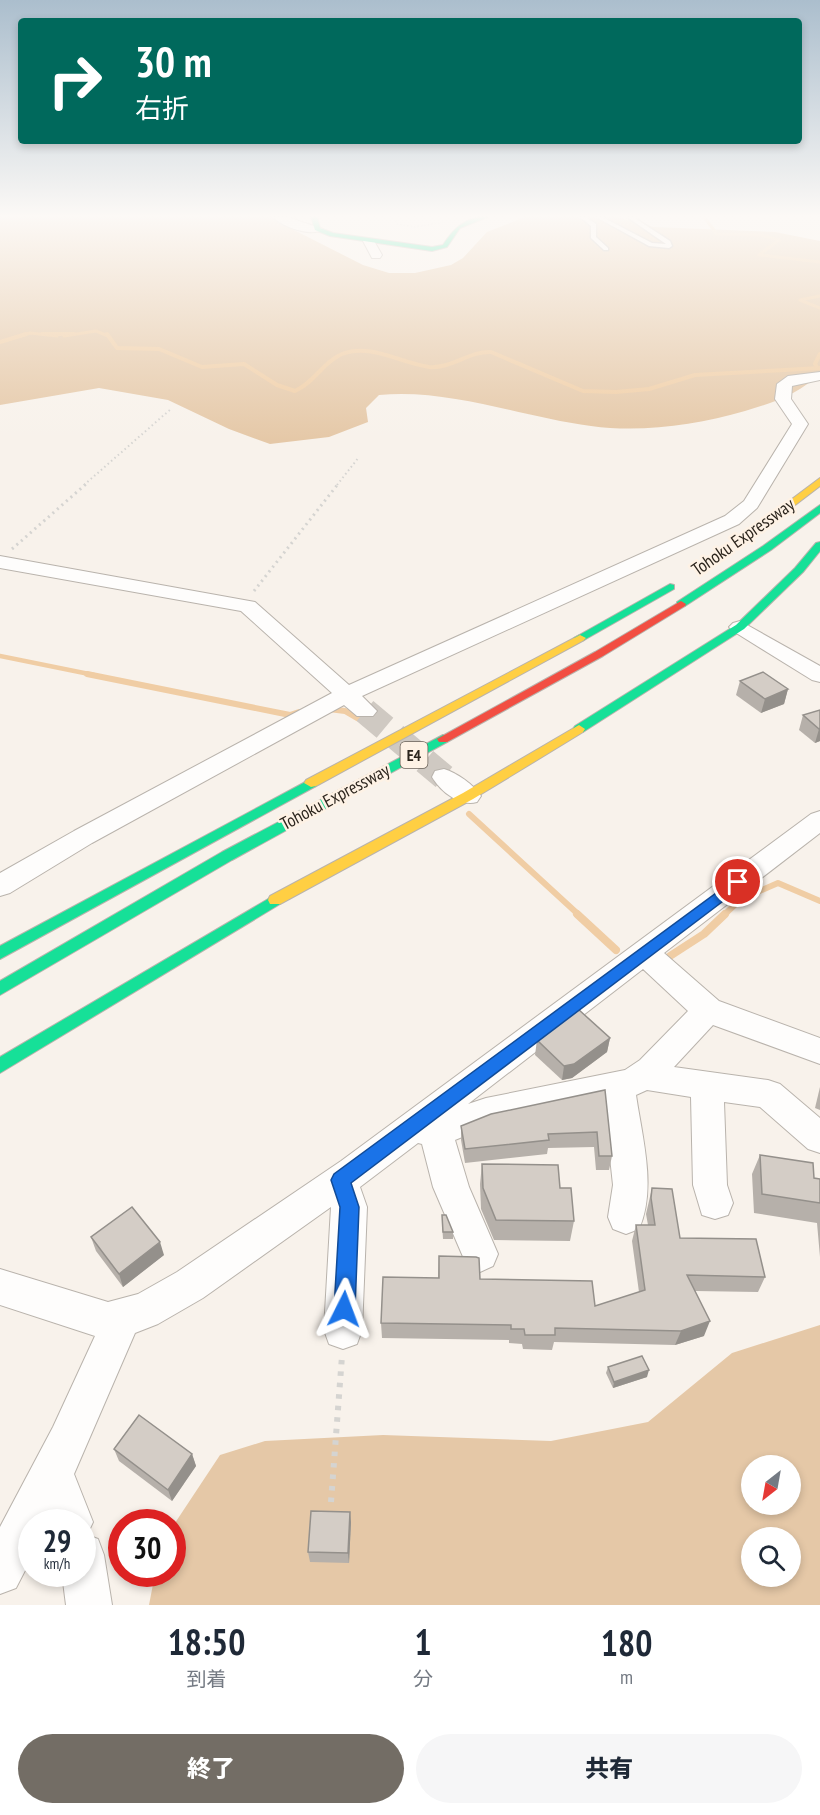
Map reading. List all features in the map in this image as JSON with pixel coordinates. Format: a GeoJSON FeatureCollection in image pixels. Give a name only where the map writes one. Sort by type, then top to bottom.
{"type":"FeatureCollection","features":[{"type":"Feature","properties":{"kind":"main road","name":"Tohoku Expressway"},"geometry":{"type":"LineString","coordinates":[[769,520],[820,481]]}},
{"type":"Feature","properties":{"kind":"main road","name":"Tohoku Expressway"},"geometry":{"type":"LineString","coordinates":[[0,989],[210,863],[643,630],[745,563],[820,508]]}},
{"type":"Feature","properties":{"kind":"main road"},"geometry":{"type":"LineString","coordinates":[[0,1066],[310,879],[468,796],[740,627],[799,570],[820,545]]}},
{"type":"Feature","properties":{"kind":"main road","name":"Tohoku Expressway"},"geometry":{"type":"LineString","coordinates":[[0,953],[188,847],[561,649],[682,580]]}},
{"type":"Feature","properties":{"kind":"street"},"geometry":{"type":"LineString","coordinates":[[0,886],[83,837],[329,704],[732,520],[751,504],[800,424],[783,399],[785,384],[793,379],[820,376]]}},
{"type":"Feature","properties":{"kind":"street"},"geometry":{"type":"LineString","coordinates":[[4,557],[248,606],[267,621],[329,704],[365,711]]}},
{"type":"Feature","properties":{"kind":"street"},"geometry":{"type":"LineString","coordinates":[[740,627],[820,675]]}},
{"type":"Feature","properties":{"kind":"street"},"geometry":{"type":"LineString","coordinates":[[444,777],[468,796]]}},
{"type":"Feature","properties":{"kind":"street"},"geometry":{"type":"LineString","coordinates":[[0,1287],[108,1321],[144,1311],[190,1285],[341,1180],[424,1129],[644,953],[820,820]]}},
{"type":"Feature","properties":{"kind":"street"},"geometry":{"type":"LineString","coordinates":[[644,953],[708,1010],[820,1051]]}},
{"type":"Feature","properties":{"kind":"street"},"geometry":{"type":"LineString","coordinates":[[626,1217],[630,1185],[631,1080],[708,1010]]}},
{"type":"Feature","properties":{"kind":"street"},"geometry":{"type":"LineString","coordinates":[[424,1129],[486,1112],[631,1080],[707,1084],[768,1094],[820,1138]]}},
{"type":"Feature","properties":{"kind":"street"},"geometry":{"type":"LineString","coordinates":[[707,1084],[710,1185],[715,1203]]}},
{"type":"Feature","properties":{"kind":"street"},"geometry":{"type":"LineString","coordinates":[[424,1129],[480,1254]]}},
{"type":"Feature","properties":{"kind":"street"},"geometry":{"type":"LineString","coordinates":[[341,1180],[349,1207],[343,1330]]}},
{"type":"Feature","properties":{"kind":"street"},"geometry":{"type":"LineString","coordinates":[[0,1572],[52,1472],[123,1316]]}},
{"type":"Feature","properties":{"kind":"street"},"geometry":{"type":"LineString","coordinates":[[52,1472],[66,1509]]}},
{"type":"Feature","properties":{"kind":"street"},"geometry":{"type":"LineString","coordinates":[[86,1587],[89,1605]]}},
{"type":"Feature","properties":{"kind":"path"},"geometry":{"type":"LineString","coordinates":[[4,557],[172,408]]}},
{"type":"Feature","properties":{"kind":"path"},"geometry":{"type":"LineString","coordinates":[[243,605],[359,457]]}},
{"type":"Feature","properties":{"kind":"path"},"geometry":{"type":"LineString","coordinates":[[331,1502],[343,1330]]}},
{"type":"Feature","properties":{"kind":"shaded area"},"geometry":{"type":"Polygon","coordinates":[[[0,292],[820,292],[820,372],[812,380],[786,397],[765,405],[707,420],[668,426],[629,429],[591,426],[459,399],[405,394],[379,395],[366,408],[368,422],[329,437],[270,444],[229,429],[168,400],[99,388],[0,405],[0,292]]]}},
{"type":"Feature","properties":{"kind":"shaded area"},"geometry":{"type":"Polygon","coordinates":[[[820,1325],[820,1605],[149,1605],[152,1587],[186,1587],[184,1509],[220,1455],[265,1441],[383,1435],[551,1441],[648,1422],[732,1353],[820,1325]]]}},
{"type":"Feature","properties":{"kind":"building"},"geometry":{"type":"Polygon","coordinates":[[[763,672],[788,689],[765,699],[740,681],[763,672]]]}},
{"type":"Feature","properties":{"kind":"building"},"geometry":{"type":"Polygon","coordinates":[[[820,710],[820,728],[819,729],[803,715],[820,710]]]}},
{"type":"Feature","properties":{"kind":"building"},"geometry":{"type":"Polygon","coordinates":[[[578,1009],[610,1038],[574,1064],[564,1066],[537,1040],[578,1009]]]}},
{"type":"Feature","properties":{"kind":"building"},"geometry":{"type":"Polygon","coordinates":[[[605,1090],[612,1156],[599,1156],[597,1132],[548,1134],[549,1140],[465,1149],[461,1126],[491,1114],[605,1090]]]}},
{"type":"Feature","properties":{"kind":"building"},"geometry":{"type":"Polygon","coordinates":[[[760,1155],[813,1163],[814,1178],[820,1179],[820,1203],[762,1194],[760,1155]]]}},
{"type":"Feature","properties":{"kind":"building"},"geometry":{"type":"Polygon","coordinates":[[[482,1164],[558,1165],[560,1188],[571,1188],[574,1221],[496,1220],[483,1188],[482,1164]]]}},
{"type":"Feature","properties":{"kind":"building"},"geometry":{"type":"Polygon","coordinates":[[[652,1188],[672,1189],[680,1238],[756,1239],[765,1277],[687,1275],[710,1321],[681,1331],[555,1328],[555,1335],[525,1335],[524,1329],[511,1329],[511,1325],[381,1323],[383,1277],[439,1278],[439,1256],[479,1258],[480,1279],[592,1281],[595,1306],[645,1290],[636,1225],[655,1225],[651,1198],[652,1188]]]}},
{"type":"Feature","properties":{"kind":"building"},"geometry":{"type":"Polygon","coordinates":[[[132,1207],[160,1242],[119,1274],[91,1237],[132,1207]]]}},
{"type":"Feature","properties":{"kind":"building"},"geometry":{"type":"Polygon","coordinates":[[[442,1215],[446,1215],[453,1232],[443,1232],[442,1215]]]}},
{"type":"Feature","properties":{"kind":"building"},"geometry":{"type":"Polygon","coordinates":[[[642,1356],[649,1370],[614,1382],[608,1367],[642,1356]]]}},
{"type":"Feature","properties":{"kind":"building"},"geometry":{"type":"Polygon","coordinates":[[[139,1415],[192,1454],[168,1490],[114,1449],[139,1415]]]}},
{"type":"Feature","properties":{"kind":"building"},"geometry":{"type":"Polygon","coordinates":[[[311,1511],[350,1512],[348,1553],[308,1552],[311,1511]]]}},
{"type":"Feature","properties":{"kind":"waterway"},"geometry":{"type":"LineString","coordinates":[[820,296],[800,300],[820,308]]}},
{"type":"Feature","properties":{"kind":"waterway"},"geometry":{"type":"LineString","coordinates":[[64,336],[96,331],[108,336]]}},
{"type":"Feature","properties":{"kind":"waterway"},"geometry":{"type":"LineString","coordinates":[[21,336],[30,333],[57,336]]}},
{"type":"Feature","properties":{"kind":"waterway"},"geometry":{"type":"LineString","coordinates":[[0,342],[26,334]]}},
{"type":"Feature","properties":{"kind":"waterway"},"geometry":{"type":"LineString","coordinates":[[42,334],[74,334]]}},
{"type":"Feature","properties":{"kind":"waterway"},"geometry":{"type":"LineString","coordinates":[[107,334],[117,348],[159,349],[202,367],[244,364],[277,385],[295,391],[308,383],[329,362],[342,354],[353,351],[375,352],[429,367],[437,367],[475,354],[491,352],[583,391],[616,392],[649,389],[695,375],[820,368]]}},
{"type":"Feature","properties":{"kind":"waterway"},"geometry":{"type":"LineString","coordinates":[[817,367],[815,364],[820,354]]}},
{"type":"Feature","properties":{"kind":"waterway"},"geometry":{"type":"LineString","coordinates":[[0,656],[94,675]]}},
{"type":"Feature","properties":{"kind":"waterway"},"geometry":{"type":"LineString","coordinates":[[87,674],[290,715],[299,712]]}},
{"type":"Feature","properties":{"kind":"waterway"},"geometry":{"type":"LineString","coordinates":[[329,709],[345,711],[357,718]]}},
{"type":"Feature","properties":{"kind":"waterway"},"geometry":{"type":"LineString","coordinates":[[469,814],[579,915]]}},
{"type":"Feature","properties":{"kind":"waterway"},"geometry":{"type":"LineString","coordinates":[[724,915],[741,899],[778,883],[820,901]]}},
{"type":"Feature","properties":{"kind":"waterway"},"geometry":{"type":"LineString","coordinates":[[577,914],[616,950]]}},
{"type":"Feature","properties":{"kind":"waterway"},"geometry":{"type":"LineString","coordinates":[[670,956],[704,934],[725,914]]}},
{"type":"Feature","properties":{"kind":"tunnel"},"geometry":{"type":"LineString","coordinates":[[365,711],[444,777]]}},
{"type":"Feature","properties":{"kind":"traffic: fast"},"geometry":{"type":"LineString","coordinates":[[681,604],[767,548],[820,508]]}},
{"type":"Feature","properties":{"kind":"traffic: fast"},"geometry":{"type":"LineString","coordinates":[[579,729],[740,627],[799,570],[820,545]]}},
{"type":"Feature","properties":{"kind":"traffic: fast"},"geometry":{"type":"LineString","coordinates":[[580,638],[670,587]]}},
{"type":"Feature","properties":{"kind":"traffic: fast"},"geometry":{"type":"LineString","coordinates":[[0,989],[227,856],[443,739]]}},
{"type":"Feature","properties":{"kind":"traffic: fast"},"geometry":{"type":"LineString","coordinates":[[0,953],[311,783]]}},
{"type":"Feature","properties":{"kind":"traffic: fast"},"geometry":{"type":"LineString","coordinates":[[0,1066],[275,900]]}},
{"type":"Feature","properties":{"kind":"traffic: slow"},"geometry":{"type":"LineString","coordinates":[[779,513],[820,481]]}},
{"type":"Feature","properties":{"kind":"traffic: slow"},"geometry":{"type":"LineString","coordinates":[[311,783],[580,638]]}},
{"type":"Feature","properties":{"kind":"traffic: slow"},"geometry":{"type":"LineString","coordinates":[[275,900],[468,796],[579,729]]}},
{"type":"Feature","properties":{"kind":"traffic: jam"},"geometry":{"type":"LineString","coordinates":[[443,739],[599,654],[681,604]]}},
{"type":"Feature","properties":{"kind":"route"},"geometry":{"type":"LineString","coordinates":[[344,1309],[349,1207],[341,1180],[738,882]]}}]}
